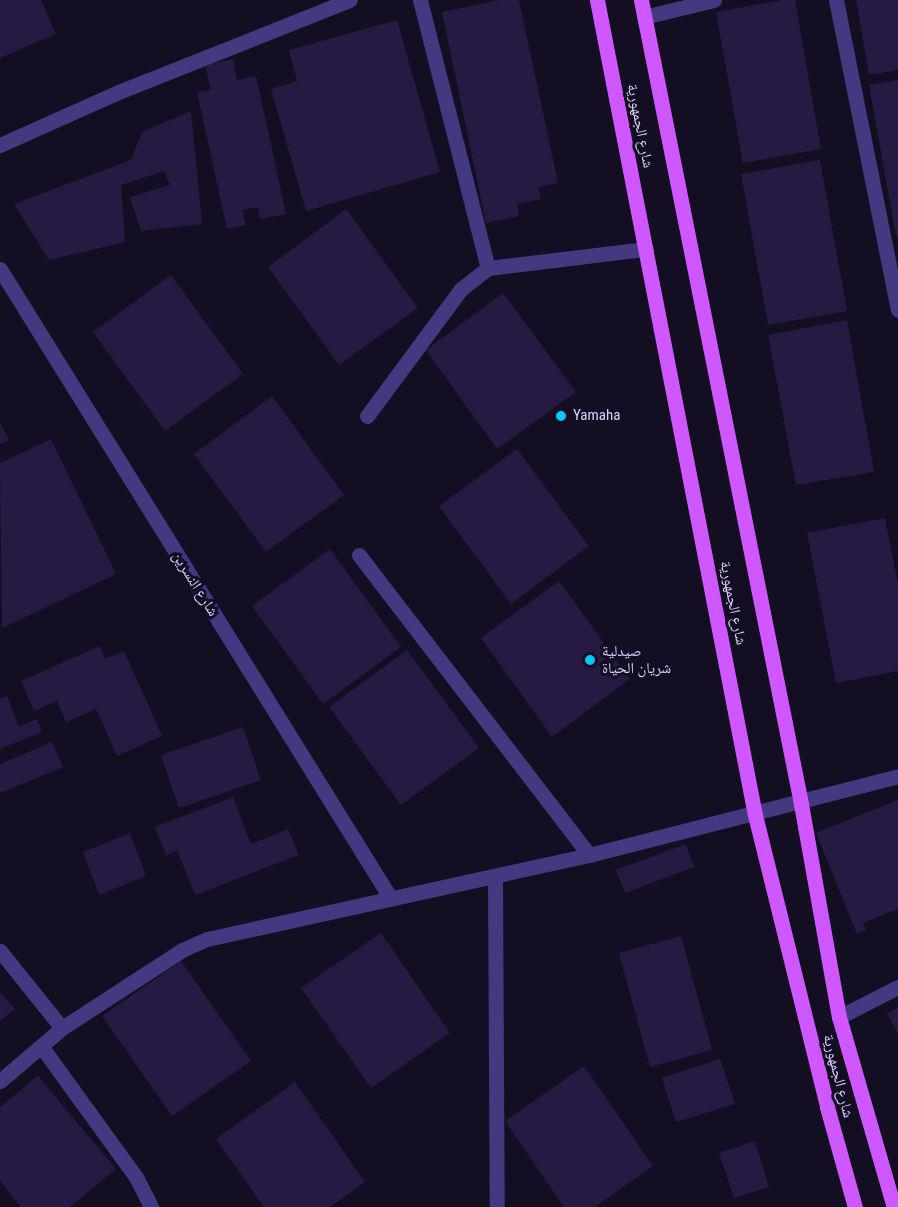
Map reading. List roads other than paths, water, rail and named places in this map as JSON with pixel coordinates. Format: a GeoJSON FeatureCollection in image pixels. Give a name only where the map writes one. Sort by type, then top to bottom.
{"type":"FeatureCollection","features":[{"type":"Feature","properties":{"kind":"main road","name":"شارع الجمهورية"},"geometry":{"type":"LineString","coordinates":[[597,0],[756,815],[827,1107],[855,1207]]}},
{"type":"Feature","properties":{"kind":"main road","name":"شارع الجمهورية"},"geometry":{"type":"LineString","coordinates":[[641,0],[801,804],[839,1017],[894,1207]]}},
{"type":"Feature","properties":{"kind":"street"},"geometry":{"type":"LineString","coordinates":[[0,145],[121,91],[350,0]]}},
{"type":"Feature","properties":{"kind":"street"},"geometry":{"type":"LineString","coordinates":[[420,0],[488,268]]}},
{"type":"Feature","properties":{"kind":"street"},"geometry":{"type":"LineString","coordinates":[[644,17],[714,0]]}},
{"type":"Feature","properties":{"kind":"street"},"geometry":{"type":"LineString","coordinates":[[836,0],[898,310]]}},
{"type":"Feature","properties":{"kind":"street"},"geometry":{"type":"LineString","coordinates":[[367,416],[461,289],[488,268],[646,249]]}},
{"type":"Feature","properties":{"kind":"street","name":"شارع النسرين"},"geometry":{"type":"LineString","coordinates":[[0,269],[390,899]]}},
{"type":"Feature","properties":{"kind":"street"},"geometry":{"type":"LineString","coordinates":[[359,555],[589,855]]}},
{"type":"Feature","properties":{"kind":"street"},"geometry":{"type":"LineString","coordinates":[[0,1081],[62,1028],[182,950],[207,939],[589,855],[801,804],[898,776]]}},
{"type":"Feature","properties":{"kind":"street"},"geometry":{"type":"LineString","coordinates":[[495,877],[497,1207]]}},
{"type":"Feature","properties":{"kind":"street"},"geometry":{"type":"LineString","coordinates":[[0,951],[62,1028]]}},
{"type":"Feature","properties":{"kind":"street"},"geometry":{"type":"LineString","coordinates":[[839,1017],[898,987]]}},
{"type":"Feature","properties":{"kind":"street"},"geometry":{"type":"LineString","coordinates":[[41,1046],[136,1177],[151,1207]]}},
{"type":"Feature","properties":{"kind":"place","name":"Yamaha"},"geometry":{"type":"Point","coordinates":[561,416]}},
{"type":"Feature","properties":{"kind":"place","name":"صيدلية شريان الحياة"},"geometry":{"type":"Point","coordinates":[590,660]}}]}
